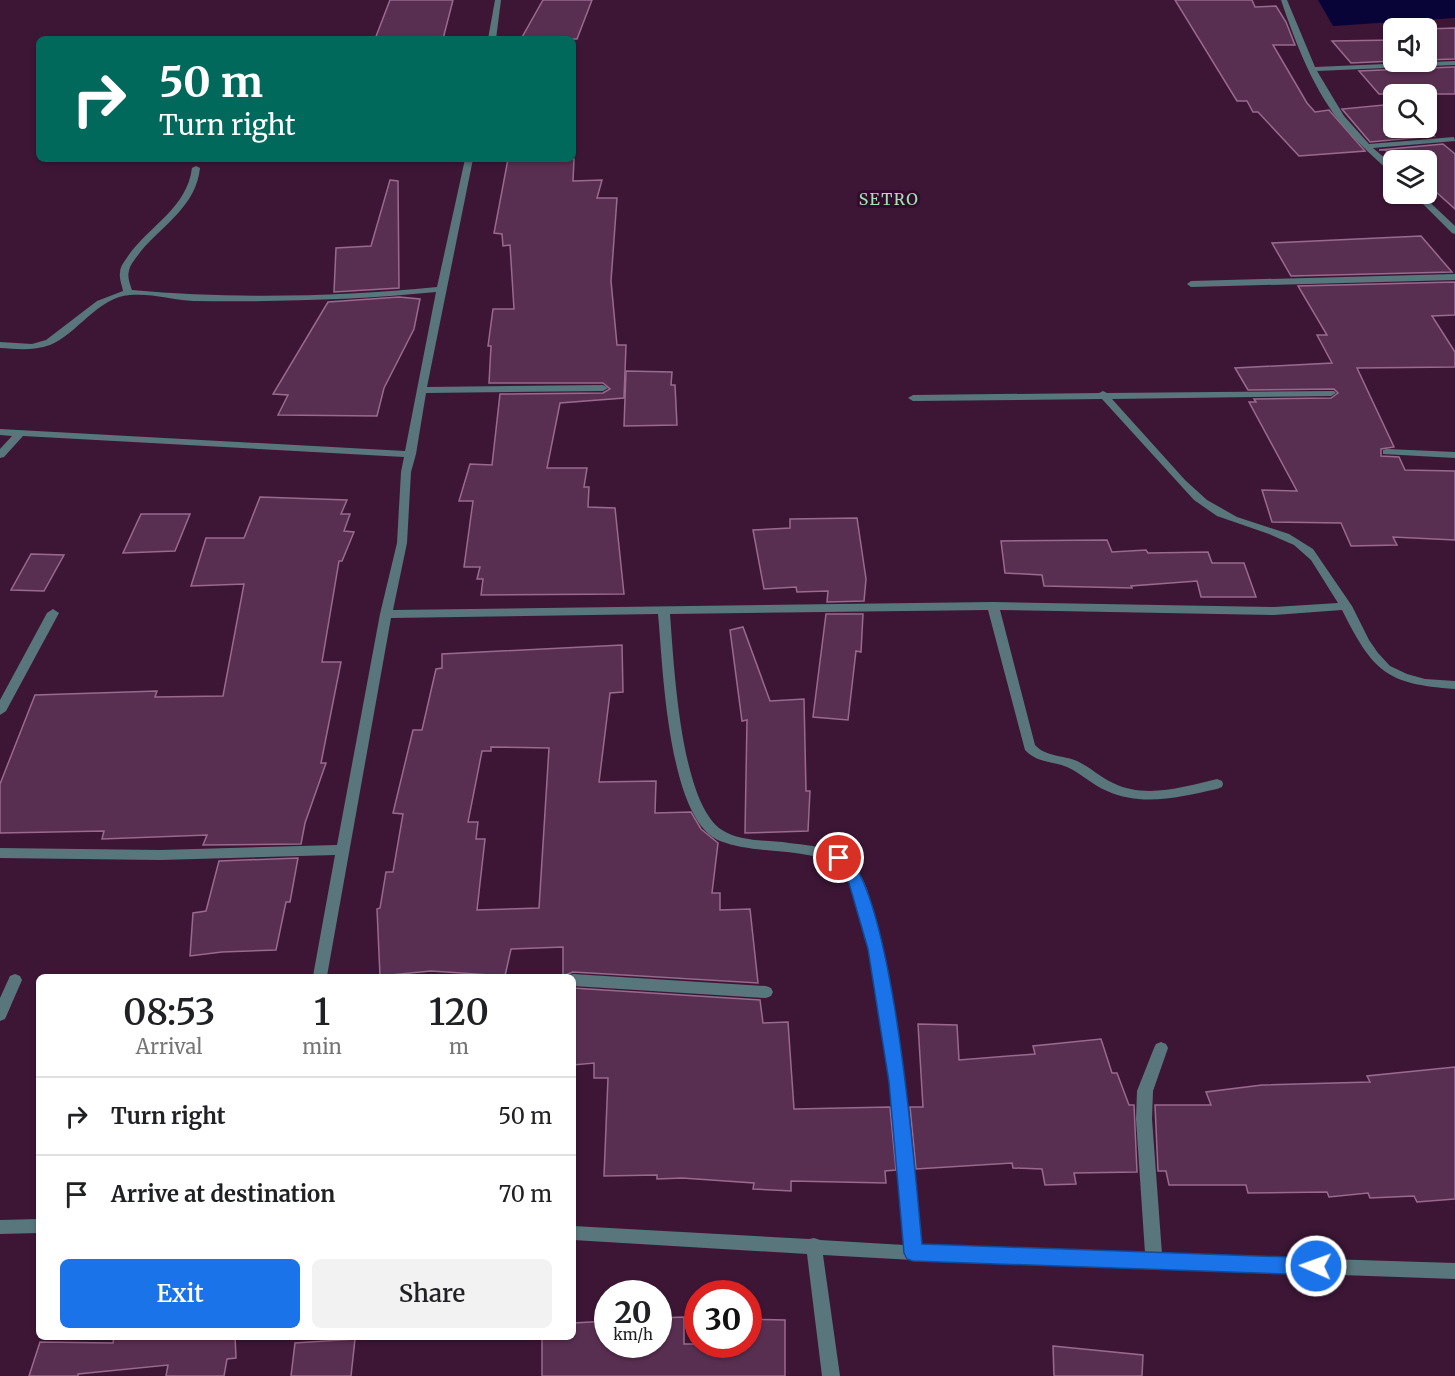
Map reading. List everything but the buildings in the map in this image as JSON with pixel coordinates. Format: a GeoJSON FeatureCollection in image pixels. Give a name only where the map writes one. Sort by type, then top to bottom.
{"type":"FeatureCollection","features":[{"type":"Feature","properties":{"kind":"street"},"geometry":{"type":"LineString","coordinates":[[492,36],[498,0]]}},
{"type":"Feature","properties":{"kind":"street"},"geometry":{"type":"LineString","coordinates":[[1284,0],[1298,36],[1331,104],[1342,120],[1383,161]]}},
{"type":"Feature","properties":{"kind":"street"},"geometry":{"type":"LineString","coordinates":[[1314,69],[1453,63]]}},
{"type":"Feature","properties":{"kind":"street"},"geometry":{"type":"LineString","coordinates":[[1367,146],[1454,139]]}},
{"type":"Feature","properties":{"kind":"street"},"geometry":{"type":"LineString","coordinates":[[320,974],[386,614],[402,543],[406,472],[468,162]]}},
{"type":"Feature","properties":{"kind":"street"},"geometry":{"type":"LineString","coordinates":[[128,291],[124,274],[129,262],[146,239],[193,190],[196,168]]}},
{"type":"Feature","properties":{"kind":"street"},"geometry":{"type":"LineString","coordinates":[[1427,204],[1455,231]]}},
{"type":"Feature","properties":{"kind":"street"},"geometry":{"type":"LineString","coordinates":[[1191,284],[1455,277]]}},
{"type":"Feature","properties":{"kind":"street"},"geometry":{"type":"LineString","coordinates":[[0,345],[33,347],[50,342],[100,303],[128,291],[191,298],[257,298],[369,296],[441,289]]}},
{"type":"Feature","properties":{"kind":"street"},"geometry":{"type":"LineString","coordinates":[[424,390],[603,388]]}},
{"type":"Feature","properties":{"kind":"street"},"geometry":{"type":"LineString","coordinates":[[913,398],[1332,393]]}},
{"type":"Feature","properties":{"kind":"street"},"geometry":{"type":"LineString","coordinates":[[1102,394],[1192,493],[1209,508],[1291,538],[1311,552],[1346,606],[1376,661],[1392,673],[1411,682],[1455,685]]}},
{"type":"Feature","properties":{"kind":"street"},"geometry":{"type":"LineString","coordinates":[[0,432],[411,454]]}},
{"type":"Feature","properties":{"kind":"street"},"geometry":{"type":"LineString","coordinates":[[0,455],[20,433]]}},
{"type":"Feature","properties":{"kind":"street"},"geometry":{"type":"LineString","coordinates":[[1387,452],[1455,455]]}},
{"type":"Feature","properties":{"kind":"street"},"geometry":{"type":"LineString","coordinates":[[386,614],[993,606],[1274,611],[1346,606]]}},
{"type":"Feature","properties":{"kind":"street"},"geometry":{"type":"LineString","coordinates":[[993,606],[1029,747],[1036,756],[1066,762],[1112,788],[1134,794],[1172,794],[1217,784]]}},
{"type":"Feature","properties":{"kind":"street"},"geometry":{"type":"LineString","coordinates":[[664,612],[678,742],[688,785],[706,825],[718,835],[734,840],[822,853],[839,858],[854,874],[876,949],[898,1082],[913,1253]]}},
{"type":"Feature","properties":{"kind":"street"},"geometry":{"type":"LineString","coordinates":[[0,711],[52,614]]}},
{"type":"Feature","properties":{"kind":"street"},"geometry":{"type":"LineString","coordinates":[[0,853],[160,855],[343,850]]}},
{"type":"Feature","properties":{"kind":"street"},"geometry":{"type":"LineString","coordinates":[[0,1015],[15,980]]}},
{"type":"Feature","properties":{"kind":"street"},"geometry":{"type":"LineString","coordinates":[[576,980],[766,992]]}},
{"type":"Feature","properties":{"kind":"street"},"geometry":{"type":"LineString","coordinates":[[1154,1261],[1144,1119],[1145,1091],[1161,1048]]}},
{"type":"Feature","properties":{"kind":"street"},"geometry":{"type":"LineString","coordinates":[[0,1227],[36,1226]]}},
{"type":"Feature","properties":{"kind":"street"},"geometry":{"type":"LineString","coordinates":[[576,1233],[814,1245],[913,1253],[1455,1271]]}},
{"type":"Feature","properties":{"kind":"street"},"geometry":{"type":"LineString","coordinates":[[814,1245],[831,1376]]}},
{"type":"Feature","properties":{"kind":"shaded area"},"geometry":{"type":"Polygon","coordinates":[[[1318,0],[1455,0],[1455,18],[1383,18],[1383,23],[1333,26],[1318,0]]]}},
{"type":"Feature","properties":{"kind":"district","name":"SETRO"},"geometry":{"type":"Point","coordinates":[889,199]}},
{"type":"Feature","properties":{"kind":"route"},"geometry":{"type":"LineString","coordinates":[[839,858],[854,874],[876,949],[898,1082],[913,1253],[1316,1266]]}}]}
